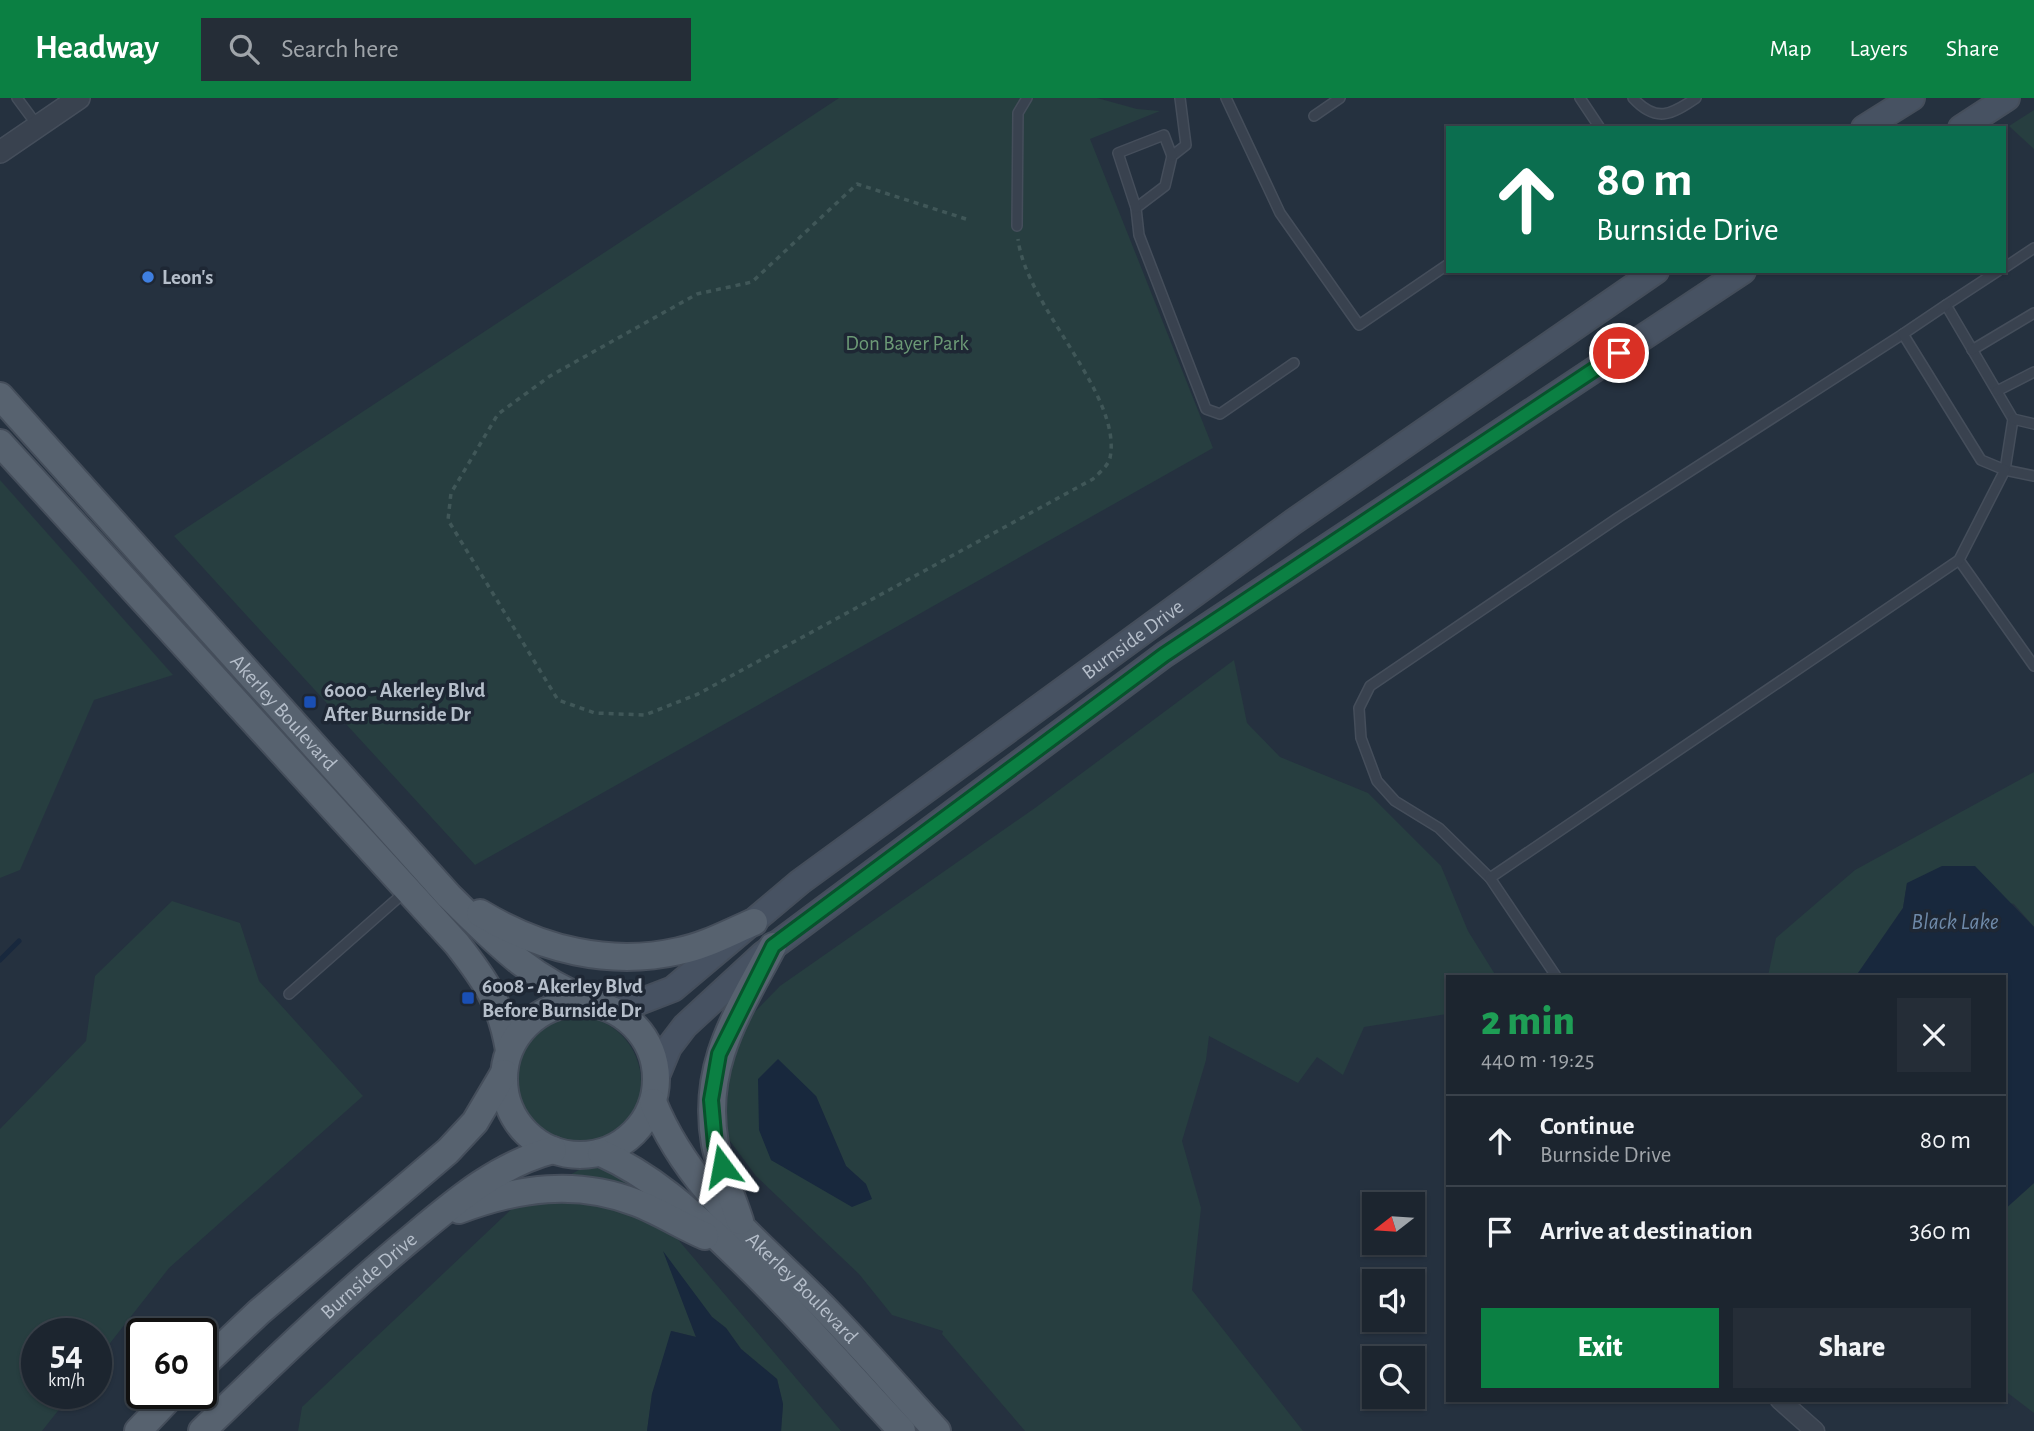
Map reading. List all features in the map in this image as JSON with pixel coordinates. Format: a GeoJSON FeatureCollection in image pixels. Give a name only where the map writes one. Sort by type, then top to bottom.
{"type":"FeatureCollection","features":[{"type":"Feature","properties":{"kind":"main road"},"geometry":{"type":"LineString","coordinates":[[1867,126],[1912,98]]}},
{"type":"Feature","properties":{"kind":"main road"},"geometry":{"type":"LineString","coordinates":[[1964,126],[2007,98]]}},
{"type":"Feature","properties":{"kind":"main road","name":"Burnside Drive"},"geometry":{"type":"LineString","coordinates":[[604,1007],[673,989],[811,874],[1293,522],[1653,273]]}},
{"type":"Feature","properties":{"kind":"main road","name":"Burnside Drive"},"geometry":{"type":"LineString","coordinates":[[657,1076],[669,1047],[685,1026],[773,946],[1164,655],[1740,273]]}},
{"type":"Feature","properties":{"kind":"main road","name":"Akerley Boulevard"},"geometry":{"type":"LineString","coordinates":[[0,396],[449,896],[528,971],[556,988],[604,1007]]}},
{"type":"Feature","properties":{"kind":"main road","name":"Akerley Boulevard"},"geometry":{"type":"LineString","coordinates":[[0,443],[457,944],[493,993],[504,1017],[506,1061]]}},
{"type":"Feature","properties":{"kind":"main road"},"geometry":{"type":"LineString","coordinates":[[449,896],[513,933],[564,950],[607,957],[647,957],[681,951],[754,922]]}},
{"type":"Feature","properties":{"kind":"main road"},"geometry":{"type":"LineString","coordinates":[[734,1236],[715,1145],[711,1100],[719,1054],[773,946]]}},
{"type":"Feature","properties":{"kind":"main road"},"geometry":{"type":"LineString","coordinates":[[565,1003],[604,1007],[637,1027],[651,1050],[657,1076],[653,1102],[641,1125],[624,1142],[601,1153],[577,1155],[553,1150],[532,1138],[516,1120],[506,1098],[506,1061],[522,1029],[540,1013],[565,1003]]}},
{"type":"Feature","properties":{"kind":"main road","name":"Burnside Drive"},"geometry":{"type":"LineString","coordinates":[[217,1352],[259,1312],[448,1151],[475,1122],[506,1061]]}},
{"type":"Feature","properties":{"kind":"main road","name":"Akerley Boulevard"},"geometry":{"type":"LineString","coordinates":[[653,1102],[682,1160],[706,1191],[771,1289],[902,1431]]}},
{"type":"Feature","properties":{"kind":"main road","name":"Burnside Drive"},"geometry":{"type":"LineString","coordinates":[[202,1431],[301,1335],[472,1188],[505,1168],[553,1150]]}},
{"type":"Feature","properties":{"kind":"main road","name":"Akerley Boulevard"},"geometry":{"type":"LineString","coordinates":[[601,1153],[654,1181],[734,1236],[829,1312],[937,1431]]}},
{"type":"Feature","properties":{"kind":"main road"},"geometry":{"type":"LineString","coordinates":[[434,1219],[512,1192],[577,1188],[615,1195],[734,1236]]}},
{"type":"Feature","properties":{"kind":"main road"},"geometry":{"type":"LineString","coordinates":[[138,1431],[159,1409]]}},
{"type":"Feature","properties":{"kind":"street"},"geometry":{"type":"LineString","coordinates":[[0,152],[79,98]]}},
{"type":"Feature","properties":{"kind":"street"},"geometry":{"type":"LineString","coordinates":[[1782,1402],[1815,1431]]}},
{"type":"Feature","properties":{"kind":"lane"},"geometry":{"type":"LineString","coordinates":[[17,98],[37,125]]}},
{"type":"Feature","properties":{"kind":"lane"},"geometry":{"type":"LineString","coordinates":[[1017,226],[1018,113],[1027,98]]}},
{"type":"Feature","properties":{"kind":"lane"},"geometry":{"type":"LineString","coordinates":[[1172,156],[1186,145],[1180,98]]}},
{"type":"Feature","properties":{"kind":"lane"},"geometry":{"type":"LineString","coordinates":[[1226,98],[1280,213],[1359,325],[1446,266]]}},
{"type":"Feature","properties":{"kind":"lane"},"geometry":{"type":"LineString","coordinates":[[1314,116],[1340,98]]}},
{"type":"Feature","properties":{"kind":"lane"},"geometry":{"type":"LineString","coordinates":[[1580,98],[1599,126]]}},
{"type":"Feature","properties":{"kind":"lane"},"geometry":{"type":"LineString","coordinates":[[1633,98],[1645,111],[1664,115],[1696,98]]}},
{"type":"Feature","properties":{"kind":"lane"},"geometry":{"type":"LineString","coordinates":[[1136,208],[1165,186],[1172,156],[1164,135],[1118,153],[1136,208],[1139,235],[1206,409],[1220,414],[1294,363]]}},
{"type":"Feature","properties":{"kind":"lane"},"geometry":{"type":"LineString","coordinates":[[2006,267],[2034,248]]}},
{"type":"Feature","properties":{"kind":"lane"},"geometry":{"type":"LineString","coordinates":[[1555,975],[1490,878],[1439,828],[1395,801],[1377,781],[1362,738],[1359,708],[1370,686],[1619,517],[1995,273]]}},
{"type":"Feature","properties":{"kind":"lane"},"geometry":{"type":"LineString","coordinates":[[1490,878],[1958,560],[2005,470],[2013,419],[1946,305]]}},
{"type":"Feature","properties":{"kind":"lane"},"geometry":{"type":"LineString","coordinates":[[1972,350],[2034,313]]}},
{"type":"Feature","properties":{"kind":"lane"},"geometry":{"type":"LineString","coordinates":[[1903,334],[1982,460],[2005,470],[2034,476]]}},
{"type":"Feature","properties":{"kind":"lane"},"geometry":{"type":"LineString","coordinates":[[1997,391],[2034,372]]}},
{"type":"Feature","properties":{"kind":"lane"},"geometry":{"type":"LineString","coordinates":[[2013,419],[2034,424]]}},
{"type":"Feature","properties":{"kind":"lane"},"geometry":{"type":"LineString","coordinates":[[1958,560],[2034,666]]}},
{"type":"Feature","properties":{"kind":"lane"},"geometry":{"type":"LineString","coordinates":[[289,995],[407,889]]}},
{"type":"Feature","properties":{"kind":"path"},"geometry":{"type":"LineString","coordinates":[[966,219],[857,184],[752,282],[697,294],[550,376],[498,414],[451,492],[448,520],[558,701],[595,713],[645,715],[698,694],[1093,479],[1109,462],[1111,439],[1098,400],[1033,286],[1019,248],[1017,226]]}},
{"type":"Feature","properties":{"kind":"green space","name":"Don Bayer Park"},"geometry":{"type":"Polygon","coordinates":[[[839,98],[1097,98],[1137,109],[1160,111],[1090,139],[1213,448],[475,865],[174,536],[839,98]]]}},
{"type":"Feature","properties":{"kind":"green space"},"geometry":{"type":"Polygon","coordinates":[[[2034,110],[2034,149],[2009,126],[2034,110]]]}},
{"type":"Feature","properties":{"kind":"green space"},"geometry":{"type":"Polygon","coordinates":[[[0,480],[173,675],[94,700],[20,870],[0,878],[0,480]]]}},
{"type":"Feature","properties":{"kind":"green space"},"geometry":{"type":"Polygon","coordinates":[[[1234,660],[1247,723],[1280,757],[1368,793],[1441,866],[1468,931],[1495,975],[1446,975],[1446,1014],[1364,1027],[1343,1075],[1317,1057],[1298,1083],[1209,1036],[1206,1060],[1182,1141],[1201,1208],[1192,1290],[1303,1431],[1025,1431],[942,1334],[943,1331],[892,1315],[859,1274],[756,1176],[707,1110],[714,1054],[780,986],[1035,808],[1234,660]],[[816,1096],[771,1160],[804,1177],[866,1184],[846,1166],[816,1096]]]}},
{"type":"Feature","properties":{"kind":"green space"},"geometry":{"type":"Polygon","coordinates":[[[2034,772],[2034,927],[2014,904],[1907,883],[1903,908],[1857,975],[1768,975],[1776,938],[1855,870],[2034,772]]]}},
{"type":"Feature","properties":{"kind":"green space"},"geometry":{"type":"Polygon","coordinates":[[[172,901],[240,923],[259,981],[363,1096],[169,1268],[130,1318],[126,1318],[126,1323],[112,1341],[112,1318],[21,1318],[21,1409],[59,1409],[42,1431],[0,1431],[0,1129],[86,1041],[95,976],[172,901]]]}},
{"type":"Feature","properties":{"kind":"green space"},"geometry":{"type":"Polygon","coordinates":[[[575,1016],[600,1021],[622,1035],[636,1057],[641,1082],[636,1107],[622,1129],[600,1143],[575,1148],[550,1143],[528,1129],[514,1107],[509,1082],[514,1057],[528,1035],[550,1021],[575,1016]]]}},
{"type":"Feature","properties":{"kind":"green space"},"geometry":{"type":"Polygon","coordinates":[[[606,1155],[841,1431],[781,1431],[783,1404],[777,1379],[741,1349],[726,1328],[712,1317],[665,1255],[696,1337],[672,1331],[652,1394],[647,1431],[298,1431],[302,1407],[517,1204],[606,1155]]]}},
{"type":"Feature","properties":{"kind":"green space"},"geometry":{"type":"Polygon","coordinates":[[[2034,1183],[2034,1413],[2006,1392],[2006,1208],[2034,1183]]]}},
{"type":"Feature","properties":{"kind":"water","name":"Black Lake"},"geometry":{"type":"Polygon","coordinates":[[[1942,866],[1975,866],[2034,927],[2034,1183],[2006,1208],[2006,975],[1857,975],[1903,908],[1907,883],[1942,866]]]}},
{"type":"Feature","properties":{"kind":"water"},"geometry":{"type":"Polygon","coordinates":[[[778,1059],[816,1096],[846,1166],[866,1184],[872,1199],[852,1207],[771,1160],[759,1130],[758,1079],[778,1059]]]}},
{"type":"Feature","properties":{"kind":"water"},"geometry":{"type":"Polygon","coordinates":[[[663,1251],[712,1317],[726,1328],[741,1349],[777,1379],[783,1404],[781,1431],[647,1431],[652,1394],[671,1331],[696,1337],[663,1251]]]}},
{"type":"Feature","properties":{"kind":"waterway"},"geometry":{"type":"LineString","coordinates":[[0,960],[19,941]]}},
{"type":"Feature","properties":{"kind":"place","name":"Leon's"},"geometry":{"type":"Point","coordinates":[148,277]}},
{"type":"Feature","properties":{"kind":"place","name":"6000 - Akerley Blvd After Burnside Dr"},"geometry":{"type":"Point","coordinates":[310,702]}},
{"type":"Feature","properties":{"kind":"place","name":"6008 - Akerley Blvd Before Burnside Dr"},"geometry":{"type":"Point","coordinates":[468,998]}},
{"type":"Feature","properties":{"kind":"route"},"geometry":{"type":"LineString","coordinates":[[722,1166],[715,1145],[711,1100],[719,1054],[773,946],[1164,655],[1619,353]]}}]}
